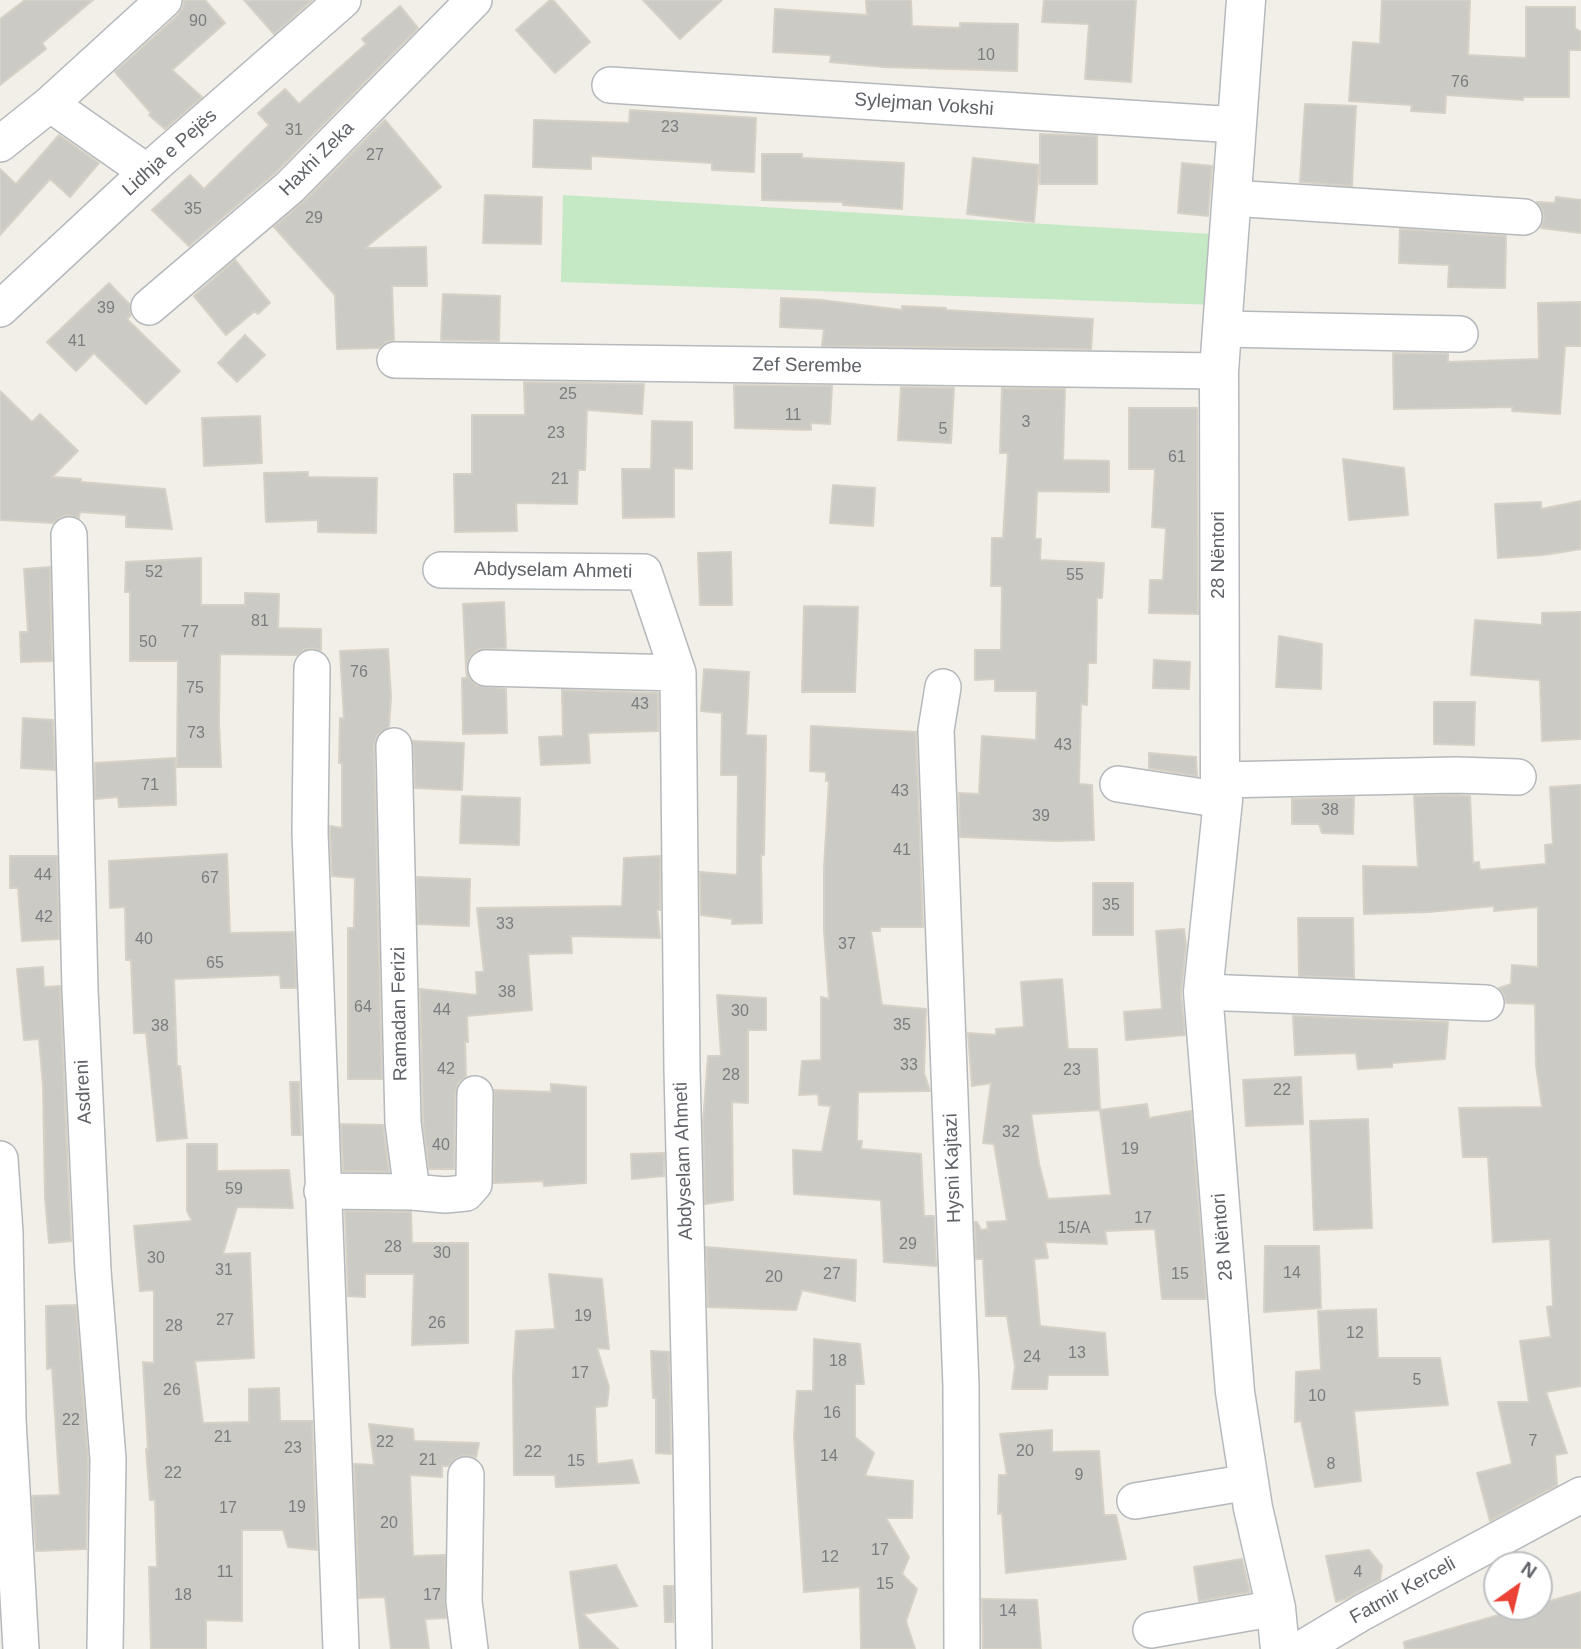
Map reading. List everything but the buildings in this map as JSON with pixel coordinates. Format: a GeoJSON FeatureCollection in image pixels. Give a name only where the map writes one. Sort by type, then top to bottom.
{"type":"FeatureCollection","features":[{"type":"Feature","properties":{"kind":"street"},"geometry":{"type":"LineString","coordinates":[[0,144],[50,104],[164,0]]}},
{"type":"Feature","properties":{"kind":"street","name":"Lidhja e Pejës"},"geometry":{"type":"LineString","coordinates":[[0,309],[147,172],[343,0]]}},
{"type":"Feature","properties":{"kind":"street","name":"Haxhi Zeka"},"geometry":{"type":"LineString","coordinates":[[149,307],[290,187],[474,0]]}},
{"type":"Feature","properties":{"kind":"street","name":"28 Nëntori"},"geometry":{"type":"LineString","coordinates":[[1246,0],[1219,371],[1221,790],[1203,992],[1235,1392],[1248,1482],[1276,1608],[1280,1649]]}},
{"type":"Feature","properties":{"kind":"street","name":"Sylejman Vokshi"},"geometry":{"type":"LineString","coordinates":[[610,85],[1237,125]]}},
{"type":"Feature","properties":{"kind":"street"},"geometry":{"type":"LineString","coordinates":[[50,104],[147,172]]}},
{"type":"Feature","properties":{"kind":"street"},"geometry":{"type":"LineString","coordinates":[[1231,198],[1524,217]]}},
{"type":"Feature","properties":{"kind":"street"},"geometry":{"type":"LineString","coordinates":[[1223,329],[1460,334]]}},
{"type":"Feature","properties":{"kind":"street","name":"Zef Serembe"},"geometry":{"type":"LineString","coordinates":[[395,360],[1219,371]]}},
{"type":"Feature","properties":{"kind":"street","name":"Asdreni"},"geometry":{"type":"LineString","coordinates":[[69,535],[80,1003],[93,1271],[108,1459],[106,1649]]}},
{"type":"Feature","properties":{"kind":"street","name":"Abdyselam Ahmeti"},"geometry":{"type":"LineString","coordinates":[[441,570],[644,572],[678,673],[682,1070],[694,1649]]}},
{"type":"Feature","properties":{"kind":"street"},"geometry":{"type":"LineString","coordinates":[[313,668],[310,832],[341,1649]]}},
{"type":"Feature","properties":{"kind":"street"},"geometry":{"type":"LineString","coordinates":[[485,668],[678,673]]}},
{"type":"Feature","properties":{"kind":"street","name":"Hysni Kajtazi"},"geometry":{"type":"LineString","coordinates":[[943,687],[936,730],[961,1386],[962,1649]]}},
{"type":"Feature","properties":{"kind":"street","name":"Ramadan Ferizi"},"geometry":{"type":"LineString","coordinates":[[394,746],[403,1123],[412,1192]]}},
{"type":"Feature","properties":{"kind":"street"},"geometry":{"type":"LineString","coordinates":[[1118,784],[1221,790],[1456,775],[1518,777]]}},
{"type":"Feature","properties":{"kind":"street"},"geometry":{"type":"LineString","coordinates":[[1203,992],[1486,1003]]}},
{"type":"Feature","properties":{"kind":"street"},"geometry":{"type":"LineString","coordinates":[[322,1191],[445,1195],[466,1193],[474,1184],[475,1094]]}},
{"type":"Feature","properties":{"kind":"street"},"geometry":{"type":"LineString","coordinates":[[0,1159],[5,1233],[8,1420],[21,1649]]}},
{"type":"Feature","properties":{"kind":"street"},"geometry":{"type":"LineString","coordinates":[[466,1475],[464,1601],[470,1649]]}},
{"type":"Feature","properties":{"kind":"street"},"geometry":{"type":"LineString","coordinates":[[1135,1501],[1248,1482]]}},
{"type":"Feature","properties":{"kind":"street","name":"Fatmir Kerceli"},"geometry":{"type":"LineString","coordinates":[[1301,1649],[1363,1612],[1581,1495]]}},
{"type":"Feature","properties":{"kind":"street"},"geometry":{"type":"LineString","coordinates":[[1151,1630],[1276,1608]]}},
{"type":"Feature","properties":{"kind":"green space"},"geometry":{"type":"Polygon","coordinates":[[[563,195],[1228,235],[1215,305],[561,282],[563,195]]]}}]}
